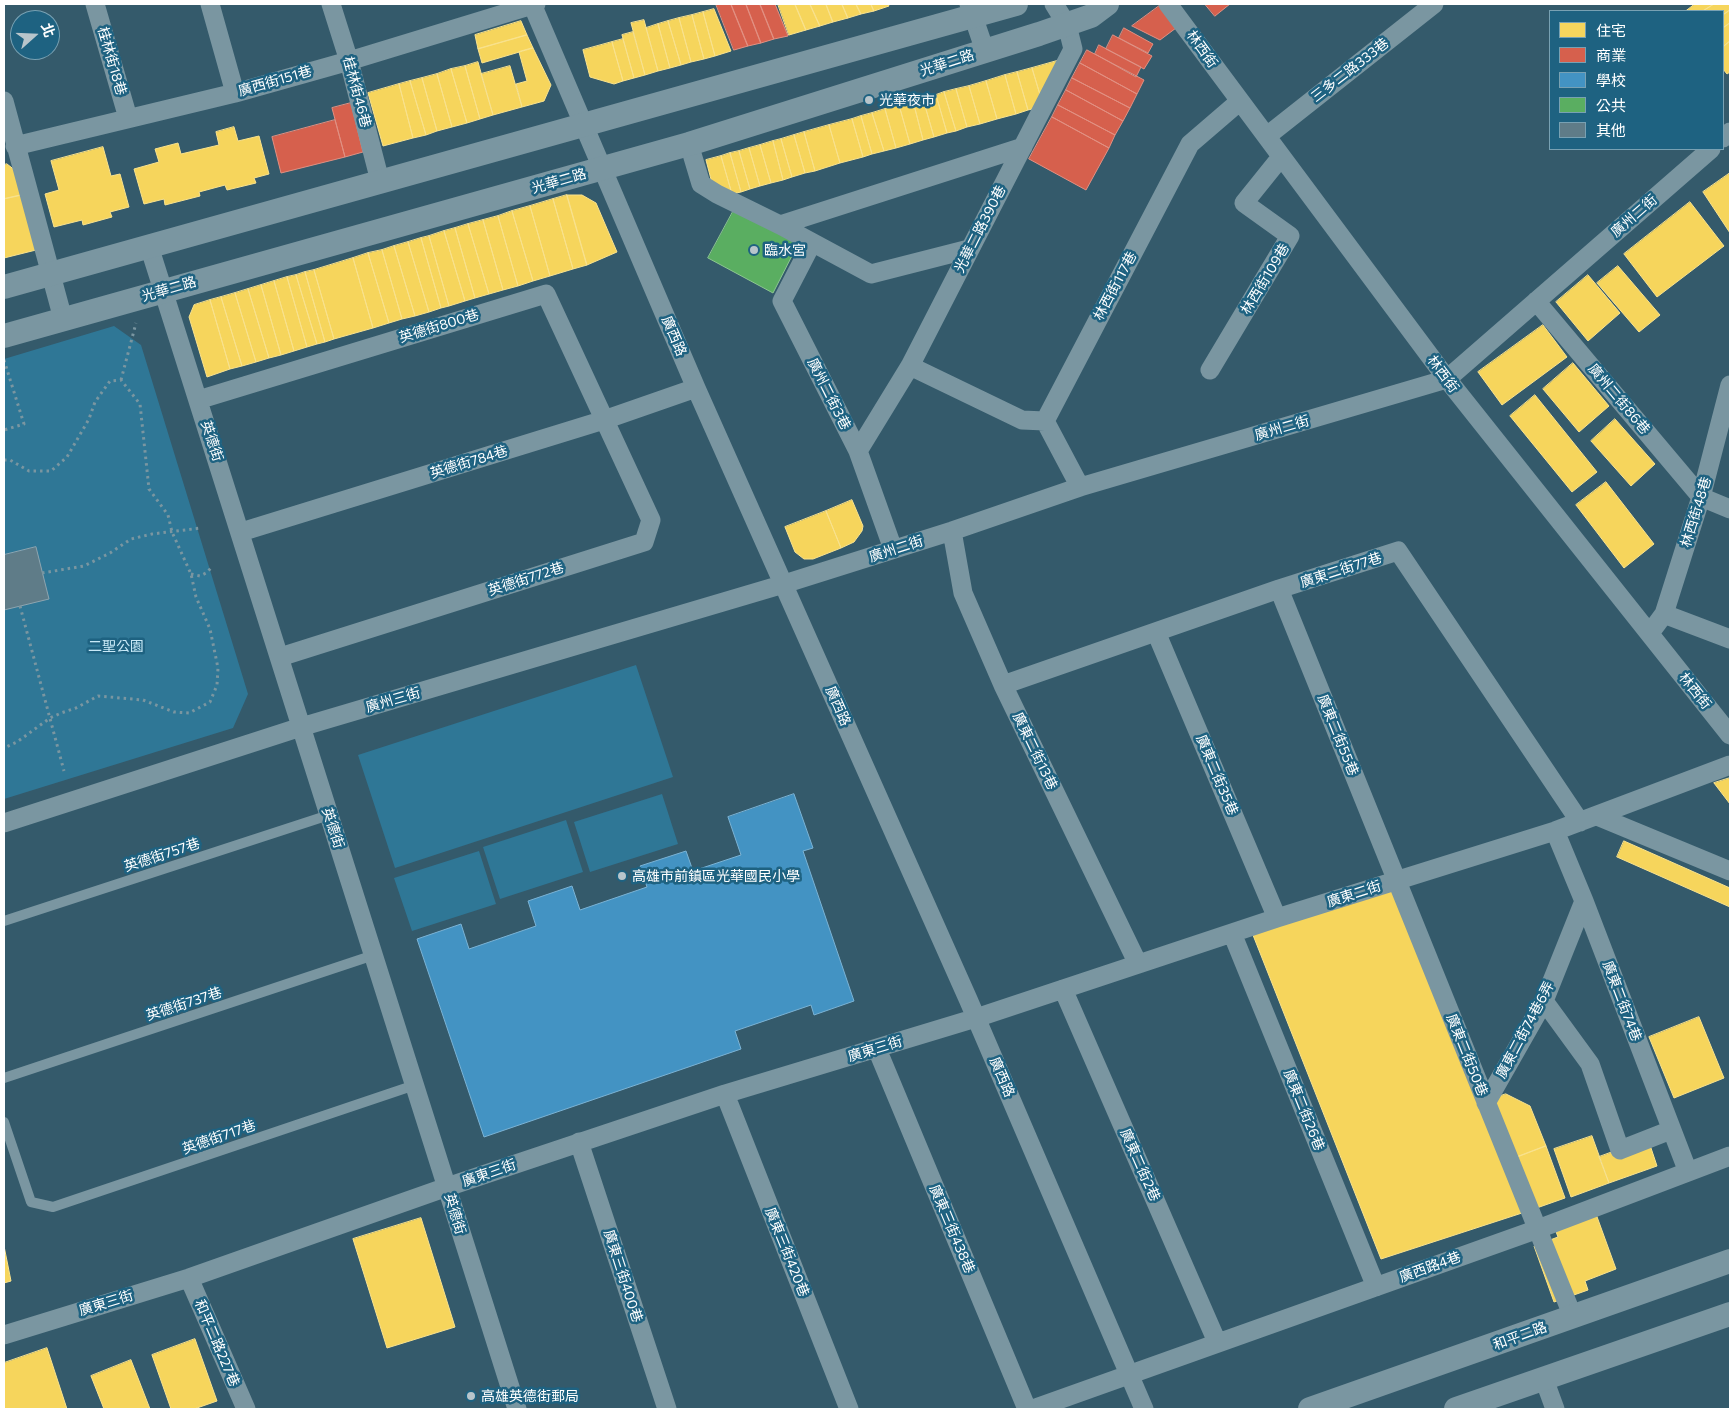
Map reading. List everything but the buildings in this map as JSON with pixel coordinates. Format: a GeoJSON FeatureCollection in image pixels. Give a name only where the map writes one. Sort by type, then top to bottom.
{"type":"FeatureCollection","features":[{"type":"Feature","properties":{"kind":"street","name":"桂林街18巷"},"geometry":{"type":"LineString","coordinates":[[95,4],[128,118]]}},
{"type":"Feature","properties":{"kind":"street"},"geometry":{"type":"LineString","coordinates":[[210,4],[235,93]]}},
{"type":"Feature","properties":{"kind":"street","name":"桂林街46巷"},"geometry":{"type":"LineString","coordinates":[[331,4],[349,60],[380,181]]}},
{"type":"Feature","properties":{"kind":"street","name":"廣西街151巷"},"geometry":{"type":"LineString","coordinates":[[10,148],[235,93],[534,4]]}},
{"type":"Feature","properties":{"kind":"street","name":"廣西路"},"geometry":{"type":"LineString","coordinates":[[534,4],[696,388],[976,1018],[1144,1409]]}},
{"type":"Feature","properties":{"kind":"street"},"geometry":{"type":"LineString","coordinates":[[4,287],[584,124],[971,10],[1016,4]]}},
{"type":"Feature","properties":{"kind":"street","name":"光華二路390巷"},"geometry":{"type":"LineString","coordinates":[[858,451],[910,366],[1073,49],[1067,25],[1054,4]]}},
{"type":"Feature","properties":{"kind":"street","name":"光華二路"},"geometry":{"type":"LineString","coordinates":[[4,336],[689,144],[1067,25],[1091,16],[1107,4]]}},
{"type":"Feature","properties":{"kind":"street","name":"林西街"},"geometry":{"type":"LineString","coordinates":[[1168,4],[1447,379],[1730,735]]}},
{"type":"Feature","properties":{"kind":"street","name":"三多二路333巷"},"geometry":{"type":"LineString","coordinates":[[1267,136],[1421,8]]}},
{"type":"Feature","properties":{"kind":"street"},"geometry":{"type":"LineString","coordinates":[[971,10],[986,51]]}},
{"type":"Feature","properties":{"kind":"street"},"geometry":{"type":"LineString","coordinates":[[4,101],[10,148],[64,319]]}},
{"type":"Feature","properties":{"kind":"street","name":"林西街117巷"},"geometry":{"type":"LineString","coordinates":[[1045,421],[1190,144],[1240,101]]}},
{"type":"Feature","properties":{"kind":"street"},"geometry":{"type":"LineString","coordinates":[[689,144],[702,184],[716,194],[780,225],[870,274],[969,249]]}},
{"type":"Feature","properties":{"kind":"street"},"geometry":{"type":"LineString","coordinates":[[780,225],[1023,147]]}},
{"type":"Feature","properties":{"kind":"street","name":"廣州二街"},"geometry":{"type":"LineString","coordinates":[[784,584],[1080,488],[1447,379],[1712,150]]}},
{"type":"Feature","properties":{"kind":"street","name":"林西街109巷"},"geometry":{"type":"LineString","coordinates":[[1210,370],[1290,236],[1244,203],[1281,156]]}},
{"type":"Feature","properties":{"kind":"street","name":"廣州二街3巷"},"geometry":{"type":"LineString","coordinates":[[812,244],[782,301],[858,451],[893,549]]}},
{"type":"Feature","properties":{"kind":"street","name":"英德街"},"geometry":{"type":"LineString","coordinates":[[150,246],[517,1409]]}},
{"type":"Feature","properties":{"kind":"street","name":"英德街800巷"},"geometry":{"type":"LineString","coordinates":[[198,400],[546,294],[604,420]]}},
{"type":"Feature","properties":{"kind":"street","name":"廣州二街86巷"},"geometry":{"type":"LineString","coordinates":[[1536,301],[1701,497]]}},
{"type":"Feature","properties":{"kind":"street"},"geometry":{"type":"LineString","coordinates":[[910,366],[1022,420],[1045,421],[1080,488]]}},
{"type":"Feature","properties":{"kind":"street","name":"林西街48巷"},"geometry":{"type":"LineString","coordinates":[[1650,634],[1664,614],[1728,404],[1730,385]]}},
{"type":"Feature","properties":{"kind":"street","name":"英德街784巷"},"geometry":{"type":"LineString","coordinates":[[241,532],[604,420],[696,388]]}},
{"type":"Feature","properties":{"kind":"street","name":"英德街772巷"},"geometry":{"type":"LineString","coordinates":[[280,657],[644,542],[651,520],[604,420]]}},
{"type":"Feature","properties":{"kind":"street"},"geometry":{"type":"LineString","coordinates":[[1701,497],[1730,509]]}},
{"type":"Feature","properties":{"kind":"street","name":"廣東二街13巷"},"geometry":{"type":"LineString","coordinates":[[952,531],[963,593],[1003,685],[1138,964]]}},
{"type":"Feature","properties":{"kind":"street","name":"廣東二街77巷"},"geometry":{"type":"LineString","coordinates":[[1003,685],[1398,551],[1589,819]]}},
{"type":"Feature","properties":{"kind":"street","name":"廣州三街"},"geometry":{"type":"LineString","coordinates":[[4,823],[301,727],[784,584]]}},
{"type":"Feature","properties":{"kind":"street","name":"廣東二街55巷"},"geometry":{"type":"LineString","coordinates":[[1279,590],[1398,880]]}},
{"type":"Feature","properties":{"kind":"street"},"geometry":{"type":"LineString","coordinates":[[1664,614],[1730,639]]}},
{"type":"Feature","properties":{"kind":"street","name":"廣東二街35巷"},"geometry":{"type":"LineString","coordinates":[[1156,632],[1277,918]]}},
{"type":"Feature","properties":{"kind":"street","name":"廣東二街"},"geometry":{"type":"LineString","coordinates":[[976,1018],[1277,918],[1555,831],[1730,765]]}},
{"type":"Feature","properties":{"kind":"street"},"geometry":{"type":"LineString","coordinates":[[1589,819],[1730,871]]}},
{"type":"Feature","properties":{"kind":"street","name":"廣東二街74巷"},"geometry":{"type":"LineString","coordinates":[[1555,831],[1584,901],[1688,1172]]}},
{"type":"Feature","properties":{"kind":"street","name":"廣東二街50巷"},"geometry":{"type":"LineString","coordinates":[[1398,880],[1573,1317]]}},
{"type":"Feature","properties":{"kind":"street","name":"廣東二街74巷6弄"},"geometry":{"type":"LineString","coordinates":[[1486,1103],[1544,1001],[1584,901]]}},
{"type":"Feature","properties":{"kind":"street","name":"廣東二街26巷"},"geometry":{"type":"LineString","coordinates":[[1232,933],[1376,1287]]}},
{"type":"Feature","properties":{"kind":"street","name":"廣東二街2巷"},"geometry":{"type":"LineString","coordinates":[[1063,989],[1217,1342]]}},
{"type":"Feature","properties":{"kind":"street"},"geometry":{"type":"LineString","coordinates":[[1544,1001],[1590,1064],[1620,1150],[1671,1130]]}},
{"type":"Feature","properties":{"kind":"street","name":"廣東三街"},"geometry":{"type":"LineString","coordinates":[[4,1335],[189,1278],[447,1187],[725,1094],[976,1018]]}},
{"type":"Feature","properties":{"kind":"street","name":"廣東三街438巷"},"geometry":{"type":"LineString","coordinates":[[877,1049],[1027,1409]]}},
{"type":"Feature","properties":{"kind":"street","name":"廣東三街420巷"},"geometry":{"type":"LineString","coordinates":[[725,1094],[849,1409]]}},
{"type":"Feature","properties":{"kind":"street","name":"廣東三街400巷"},"geometry":{"type":"LineString","coordinates":[[579,1142],[667,1409]]}},
{"type":"Feature","properties":{"kind":"street","name":"廣西路4巷"},"geometry":{"type":"LineString","coordinates":[[1033,1409],[1538,1229],[1730,1156]]}},
{"type":"Feature","properties":{"kind":"street","name":"和平二路"},"geometry":{"type":"LineString","coordinates":[[1310,1409],[1730,1261]]}},
{"type":"Feature","properties":{"kind":"street","name":"和平二路227巷"},"geometry":{"type":"LineString","coordinates":[[189,1278],[246,1409]]}},
{"type":"Feature","properties":{"kind":"street"},"geometry":{"type":"LineString","coordinates":[[1456,1409],[1730,1314]]}},
{"type":"Feature","properties":{"kind":"street"},"geometry":{"type":"LineString","coordinates":[[1544,1379],[1555,1409]]}},
{"type":"Feature","properties":{"kind":"lane","name":"英德街757巷"},"geometry":{"type":"LineString","coordinates":[[4,921],[329,815]]}},
{"type":"Feature","properties":{"kind":"lane","name":"英德街737巷"},"geometry":{"type":"LineString","coordinates":[[4,1078],[374,956]]}},
{"type":"Feature","properties":{"kind":"lane","name":"英德街717巷"},"geometry":{"type":"LineString","coordinates":[[4,1122],[30,1202],[53,1207],[415,1085]]}},
{"type":"Feature","properties":{"kind":"path"},"geometry":{"type":"LineString","coordinates":[[121,380],[138,318]]}},
{"type":"Feature","properties":{"kind":"path"},"geometry":{"type":"LineString","coordinates":[[4,360],[24,424],[4,430]]}},
{"type":"Feature","properties":{"kind":"path"},"geometry":{"type":"LineString","coordinates":[[4,460],[10,460],[29,471],[51,471],[66,457],[89,419],[95,402],[110,381],[121,380]]}},
{"type":"Feature","properties":{"kind":"path"},"geometry":{"type":"LineString","coordinates":[[4,748],[18,742],[50,718],[76,708],[98,696],[143,700],[174,712],[190,714],[210,702],[217,685],[218,668],[210,629],[196,597],[191,574],[172,532],[168,515],[149,489],[140,404],[121,380]]}},
{"type":"Feature","properties":{"kind":"path"},"geometry":{"type":"LineString","coordinates":[[42,573],[84,566],[110,553],[131,539],[201,528]]}},
{"type":"Feature","properties":{"kind":"path"},"geometry":{"type":"LineString","coordinates":[[191,574],[200,576],[212,567]]}},
{"type":"Feature","properties":{"kind":"path"},"geometry":{"type":"LineString","coordinates":[[20,606],[64,771]]}},
{"type":"Feature","properties":{"kind":"green space","name":"二聖公園"},"geometry":{"type":"Polygon","coordinates":[[[114,326],[141,345],[248,694],[233,728],[4,799],[4,359],[114,326]]]}},
{"type":"Feature","properties":{"kind":"green space"},"geometry":{"type":"Polygon","coordinates":[[[636,665],[673,777],[395,868],[358,755],[636,665]]]}},
{"type":"Feature","properties":{"kind":"green space"},"geometry":{"type":"Polygon","coordinates":[[[662,794],[678,844],[590,872],[574,822],[662,794]]]}},
{"type":"Feature","properties":{"kind":"green space"},"geometry":{"type":"Polygon","coordinates":[[[566,820],[583,872],[500,899],[483,847],[566,820]]]}},
{"type":"Feature","properties":{"kind":"green space"},"geometry":{"type":"Polygon","coordinates":[[[479,851],[496,904],[412,931],[394,878],[479,851]]]}},
{"type":"Feature","properties":{"kind":"place","name":"光華夜市"},"geometry":{"type":"Point","coordinates":[869,100]}},
{"type":"Feature","properties":{"kind":"place","name":"臨水宮"},"geometry":{"type":"Point","coordinates":[754,250]}},
{"type":"Feature","properties":{"kind":"place","name":"高雄市前鎮區光華國民小學"},"geometry":{"type":"Point","coordinates":[622,876]}},
{"type":"Feature","properties":{"kind":"place","name":"高雄英德街郵局"},"geometry":{"type":"Point","coordinates":[471,1396]}}]}
